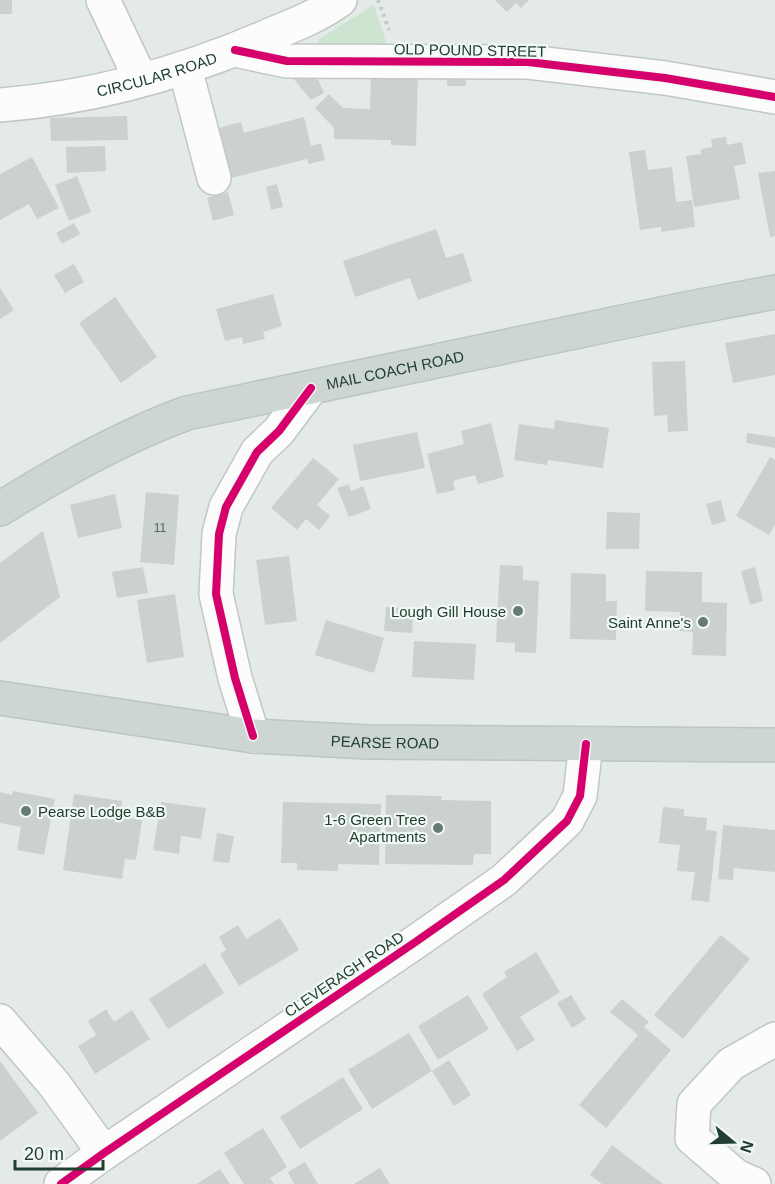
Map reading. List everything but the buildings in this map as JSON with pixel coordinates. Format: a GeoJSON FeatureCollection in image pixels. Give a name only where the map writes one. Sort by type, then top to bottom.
{"type":"FeatureCollection","features":[{"type":"Feature","properties":{"kind":"main road","name":"MAIL COACH ROAD"},"geometry":{"type":"LineString","coordinates":[[0,509],[109,447],[147,428],[187,413],[775,291]]}},
{"type":"Feature","properties":{"kind":"main road","name":"PEARSE ROAD"},"geometry":{"type":"LineString","coordinates":[[0,698],[253,736],[368,742],[775,745]]}},
{"type":"Feature","properties":{"kind":"street"},"geometry":{"type":"LineString","coordinates":[[102,0],[141,80]]}},
{"type":"Feature","properties":{"kind":"street","name":"CIRCULAR ROAD"},"geometry":{"type":"LineString","coordinates":[[0,105],[44,101],[185,68],[235,50],[322,13],[340,0]]}},
{"type":"Feature","properties":{"kind":"street","name":"OLD POUND STREET"},"geometry":{"type":"LineString","coordinates":[[235,50],[287,61],[528,62],[665,78],[775,97]]}},
{"type":"Feature","properties":{"kind":"street"},"geometry":{"type":"LineString","coordinates":[[185,68],[214,178]]}},
{"type":"Feature","properties":{"kind":"street"},"geometry":{"type":"LineString","coordinates":[[253,736],[235,678],[216,594],[219,534],[226,507],[257,452],[279,431],[311,388]]}},
{"type":"Feature","properties":{"kind":"street","name":"CLEVERAGH ROAD"},"geometry":{"type":"LineString","coordinates":[[61,1184],[414,944],[504,880],[567,821],[580,796],[586,744]]}},
{"type":"Feature","properties":{"kind":"street"},"geometry":{"type":"LineString","coordinates":[[0,1022],[54,1084],[104,1153]]}},
{"type":"Feature","properties":{"kind":"street"},"geometry":{"type":"LineString","coordinates":[[754,1184],[736,1176],[692,1138],[694,1104],[731,1064],[775,1039]]}},
{"type":"Feature","properties":{"kind":"green space"},"geometry":{"type":"Polygon","coordinates":[[[374,5],[388,48],[317,46],[319,39],[374,5]]]}},
{"type":"Feature","properties":{"kind":"cycle path"},"geometry":{"type":"LineString","coordinates":[[235,50],[287,61],[528,62],[665,78],[775,97]]}},
{"type":"Feature","properties":{"kind":"cycle path"},"geometry":{"type":"LineString","coordinates":[[253,736],[235,678],[216,594],[219,534],[226,507],[257,452],[279,431],[311,388]]}},
{"type":"Feature","properties":{"kind":"cycle path"},"geometry":{"type":"LineString","coordinates":[[61,1184],[504,880],[567,821],[580,796],[586,744]]}},
{"type":"Feature","properties":{"kind":"place","name":"Lough Gill House"},"geometry":{"type":"Point","coordinates":[518,611]}},
{"type":"Feature","properties":{"kind":"place","name":"Saint Anne's"},"geometry":{"type":"Point","coordinates":[703,622]}},
{"type":"Feature","properties":{"kind":"place","name":"Pearse Lodge B&B"},"geometry":{"type":"Point","coordinates":[26,811]}},
{"type":"Feature","properties":{"kind":"place","name":"1-6 Green Tree Apartments"},"geometry":{"type":"Point","coordinates":[438,828]}}]}
